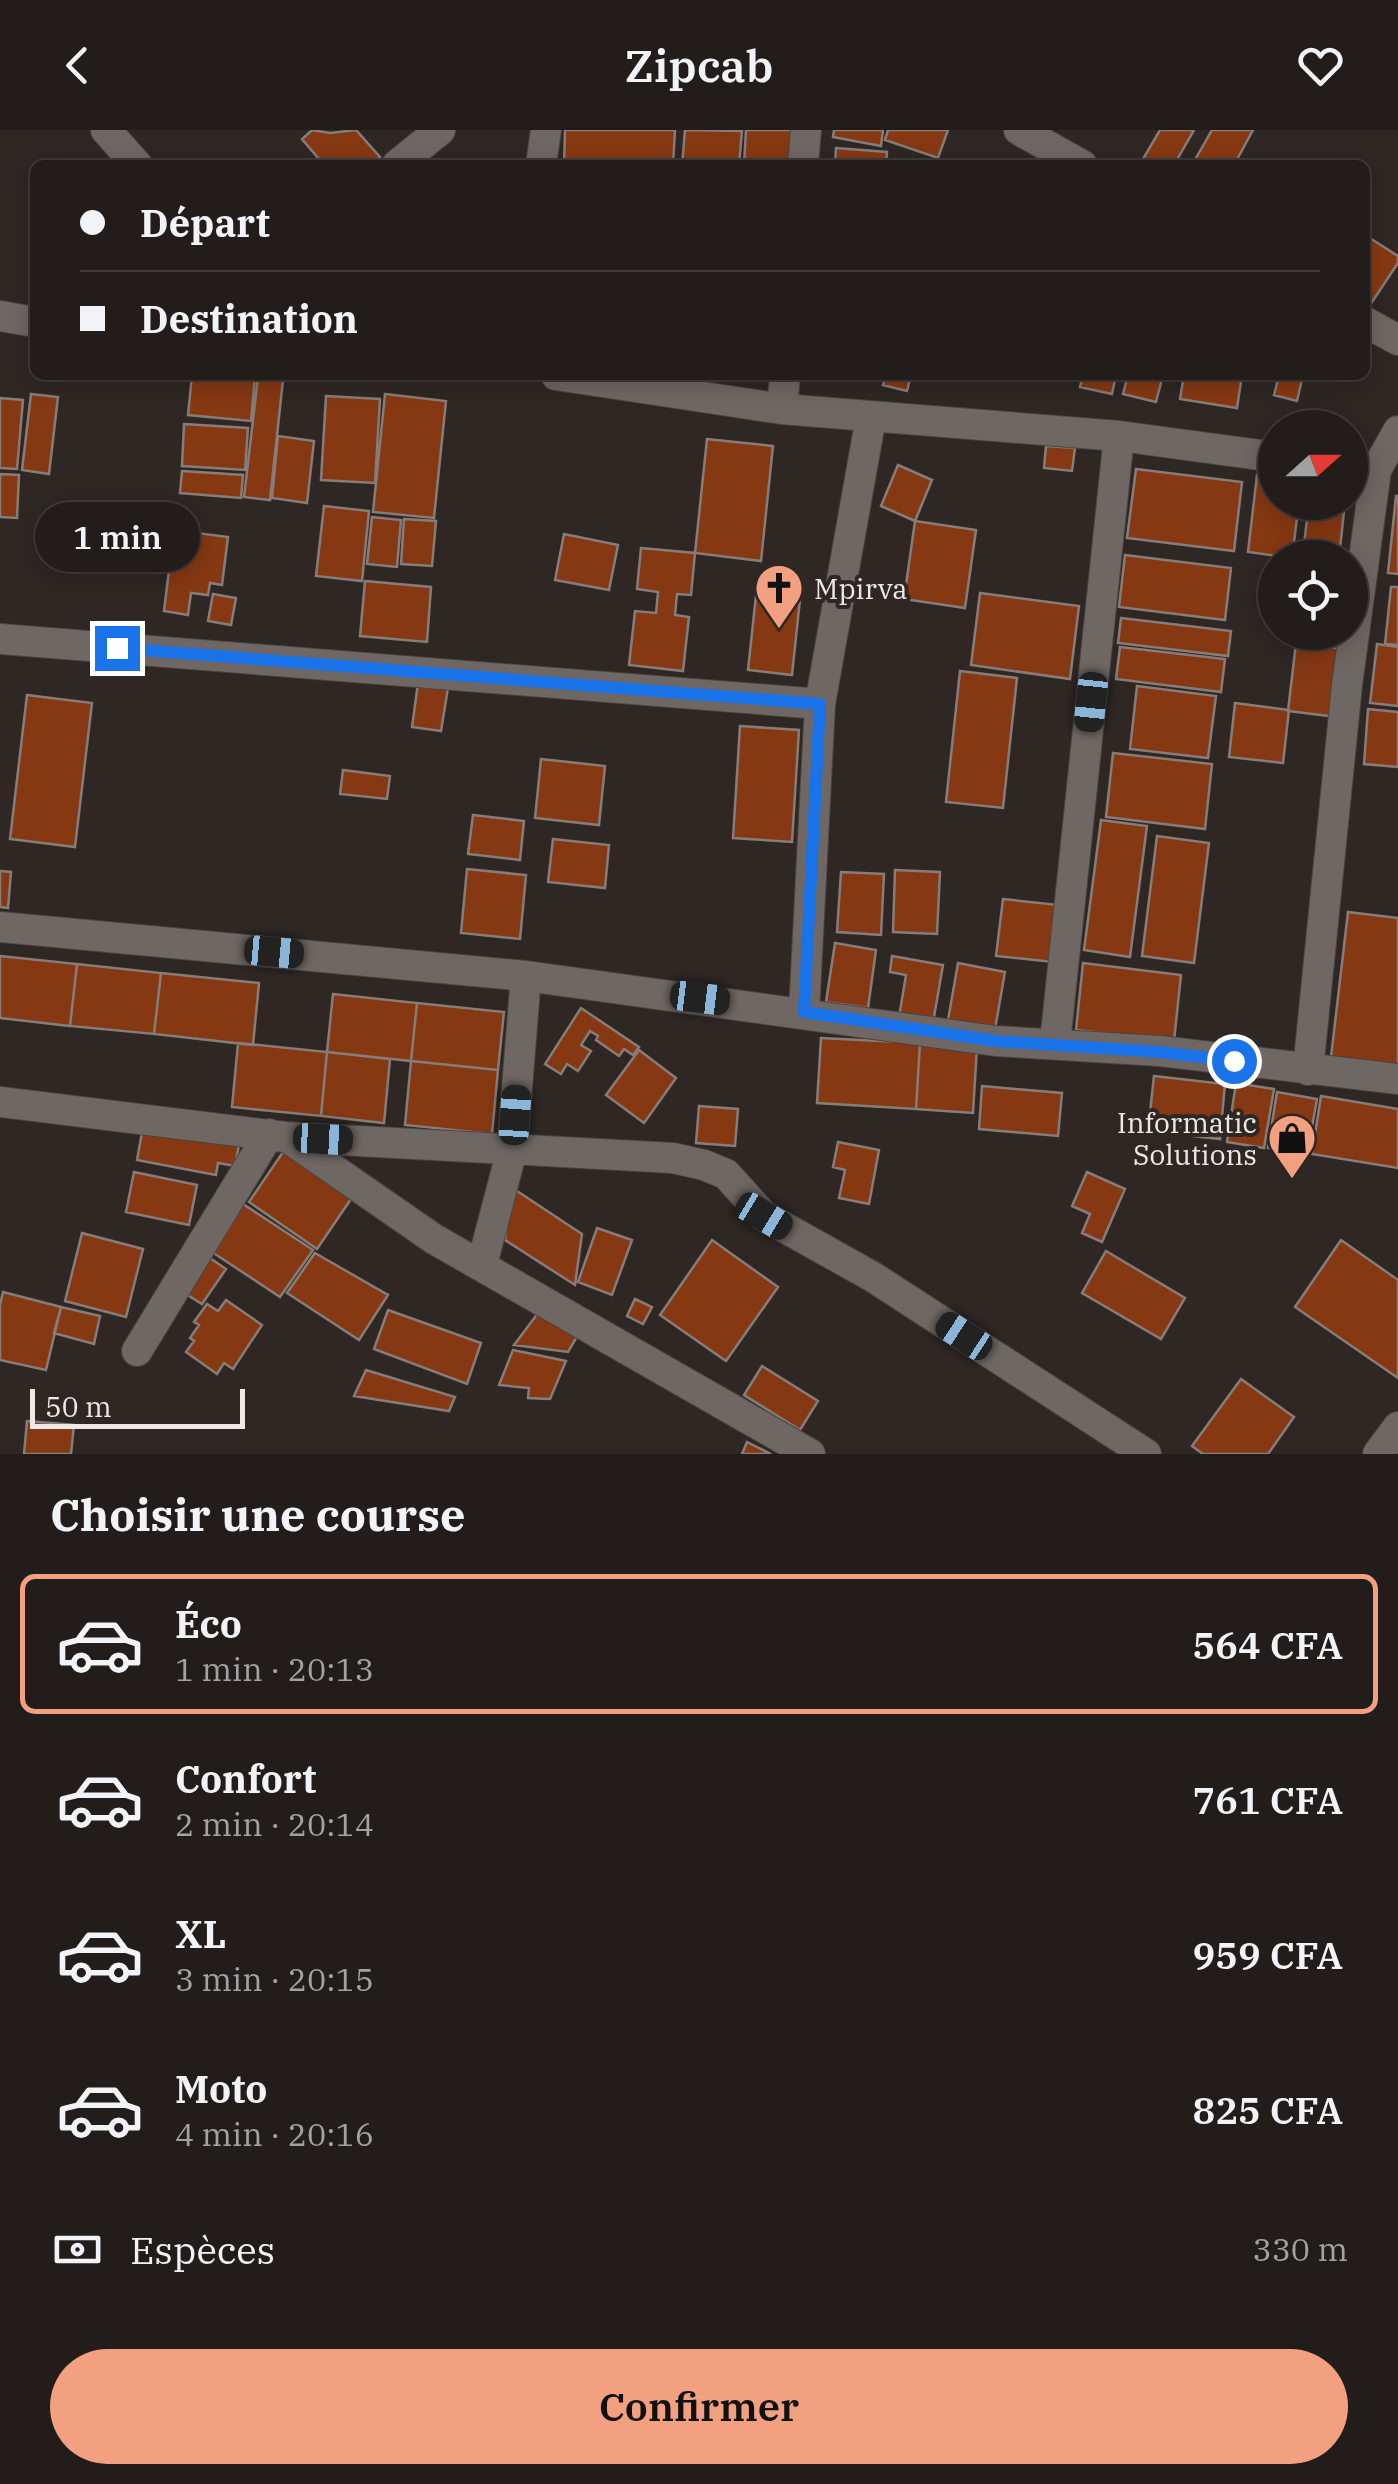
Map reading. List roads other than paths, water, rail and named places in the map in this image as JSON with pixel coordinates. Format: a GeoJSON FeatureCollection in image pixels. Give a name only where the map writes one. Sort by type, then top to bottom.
{"type":"FeatureCollection","features":[{"type":"Feature","properties":{"kind":"street"},"geometry":{"type":"LineString","coordinates":[[106,130],[133,160]]}},
{"type":"Feature","properties":{"kind":"street"},"geometry":{"type":"LineString","coordinates":[[403,160],[440,130]]}},
{"type":"Feature","properties":{"kind":"street"},"geometry":{"type":"LineString","coordinates":[[543,160],[546,130]]}},
{"type":"Feature","properties":{"kind":"street"},"geometry":{"type":"LineString","coordinates":[[803,160],[806,130]]}},
{"type":"Feature","properties":{"kind":"street"},"geometry":{"type":"LineString","coordinates":[[1019,130],[1073,160]]}},
{"type":"Feature","properties":{"kind":"street"},"geometry":{"type":"LineString","coordinates":[[0,316],[30,321]]}},
{"type":"Feature","properties":{"kind":"street"},"geometry":{"type":"LineString","coordinates":[[1370,325],[1398,340]]}},
{"type":"Feature","properties":{"kind":"street"},"geometry":{"type":"LineString","coordinates":[[589,380],[782,409],[1118,436],[1258,455]]}},
{"type":"Feature","properties":{"kind":"street"},"geometry":{"type":"LineString","coordinates":[[782,409],[785,380]]}},
{"type":"Feature","properties":{"kind":"street"},"geometry":{"type":"LineString","coordinates":[[804,1012],[820,704],[871,416]]}},
{"type":"Feature","properties":{"kind":"street"},"geometry":{"type":"LineString","coordinates":[[1308,1070],[1347,686],[1375,470],[1398,431]]}},
{"type":"Feature","properties":{"kind":"street"},"geometry":{"type":"LineString","coordinates":[[1055,1043],[1118,436]]}},
{"type":"Feature","properties":{"kind":"street"},"geometry":{"type":"LineString","coordinates":[[0,639],[820,704]]}},
{"type":"Feature","properties":{"kind":"street"},"geometry":{"type":"LineString","coordinates":[[0,928],[526,976],[962,1037],[1160,1052],[1398,1079]]}},
{"type":"Feature","properties":{"kind":"street"},"geometry":{"type":"LineString","coordinates":[[482,1264],[512,1150],[526,976]]}},
{"type":"Feature","properties":{"kind":"street"},"geometry":{"type":"LineString","coordinates":[[0,1102],[277,1135],[673,1158],[704,1164],[726,1174],[764,1216],[872,1277],[1111,1444],[1146,1454]]}},
{"type":"Feature","properties":{"kind":"street"},"geometry":{"type":"LineString","coordinates":[[277,1135],[434,1239],[810,1454]]}},
{"type":"Feature","properties":{"kind":"street"},"geometry":{"type":"LineString","coordinates":[[137,1352],[277,1135]]}},
{"type":"Feature","properties":{"kind":"street"},"geometry":{"type":"LineString","coordinates":[[1378,1454],[1398,1427]]}},
{"type":"Feature","properties":{"kind":"place","name":"Mpirva"},"geometry":{"type":"Point","coordinates":[779,630]}},
{"type":"Feature","properties":{"kind":"place","name":"Informatic Solutions"},"geometry":{"type":"Point","coordinates":[1292,1180]}}]}
